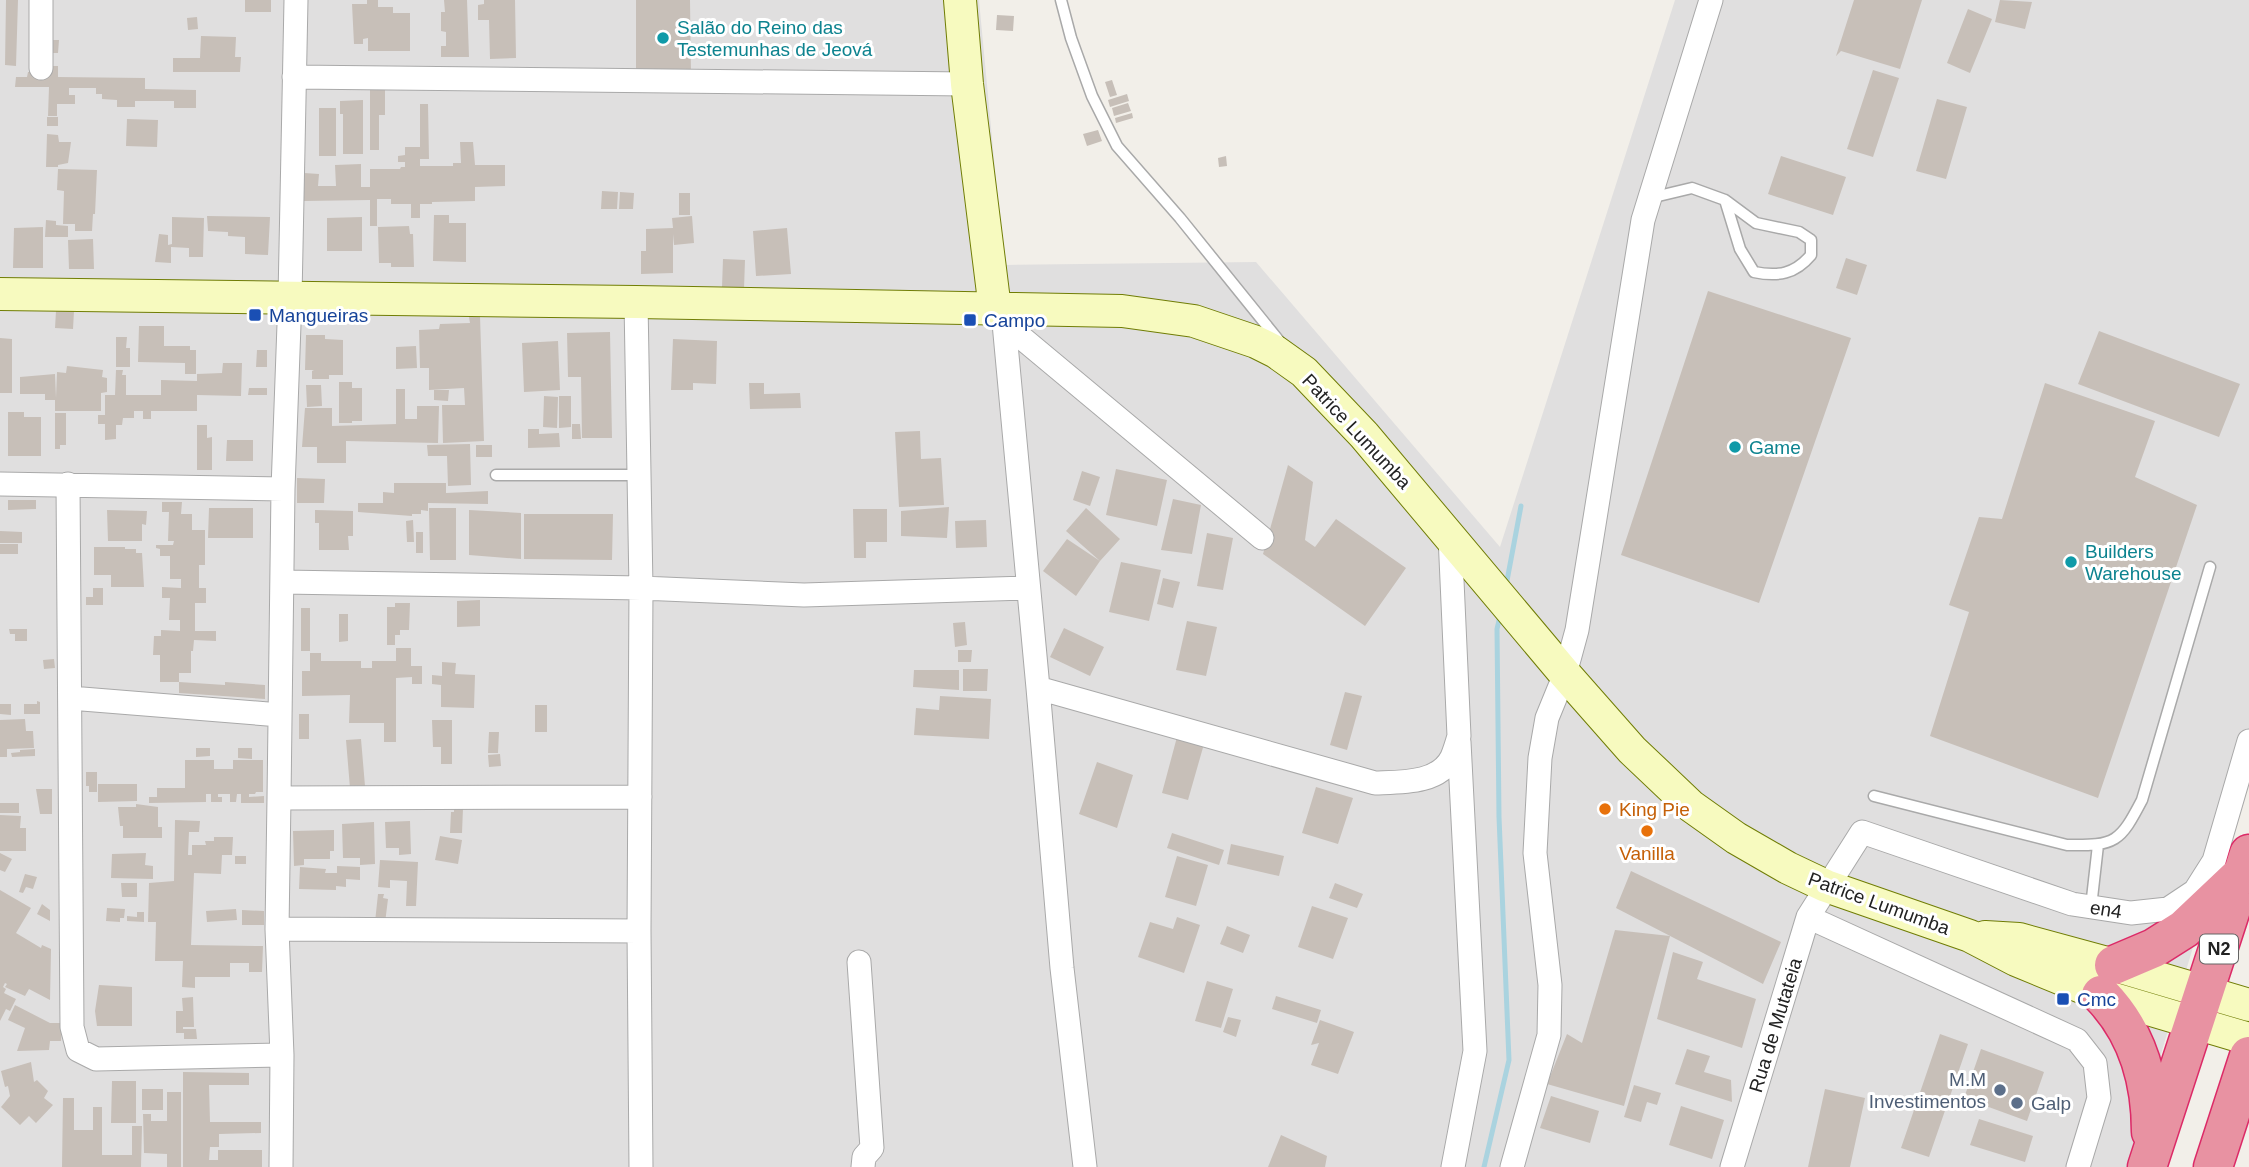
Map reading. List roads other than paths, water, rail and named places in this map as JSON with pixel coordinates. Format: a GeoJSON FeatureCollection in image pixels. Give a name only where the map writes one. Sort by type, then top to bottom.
{"type":"FeatureCollection","features":[{"type":"Feature","properties":{"kind":"highway"},"geometry":{"type":"LineString","coordinates":[[2149,1159],[2151,1105],[2144,1069],[2108,980],[2184,929],[2246,864]]}},
{"type":"Feature","properties":{"kind":"highway","name":"N2"},"geometry":{"type":"LineString","coordinates":[[2149,1159],[2246,864]]}},
{"type":"Feature","properties":{"kind":"highway"},"geometry":{"type":"LineString","coordinates":[[2216,1157],[2249,1056]]}},
{"type":"Feature","properties":{"kind":"highway"},"geometry":{"type":"LineString","coordinates":[[2216,1157],[2249,1119]]}},
{"type":"Feature","properties":{"kind":"street"},"geometry":{"type":"LineString","coordinates":[[41,0],[41,68]]}},
{"type":"Feature","properties":{"kind":"street"},"geometry":{"type":"LineString","coordinates":[[281,1167],[282,1055],[277,929],[283,489],[296,0]]}},
{"type":"Feature","properties":{"kind":"street"},"geometry":{"type":"LineString","coordinates":[[960,0],[967,84],[999,316],[1038,688],[1062,968],[1085,1167]]}},
{"type":"Feature","properties":{"kind":"street"},"geometry":{"type":"LineString","coordinates":[[1512,1167],[1549,1035],[1550,985],[1535,853],[1540,758],[1547,718],[1577,630],[1643,220],[1711,0]]}},
{"type":"Feature","properties":{"kind":"street"},"geometry":{"type":"LineString","coordinates":[[294,77],[967,84]]}},
{"type":"Feature","properties":{"kind":"street","name":"Patrice Lumumba"},"geometry":{"type":"LineString","coordinates":[[0,294],[636,302],[999,316],[1122,311],[1194,321],[1256,342],[1276,352],[1306,374],[1342,410],[1564,674],[1632,750],[1691,806],[1736,838],[1826,886],[1970,936],[2016,960],[2108,980],[2200,1008]]}},
{"type":"Feature","properties":{"kind":"street"},"geometry":{"type":"LineString","coordinates":[[636,302],[641,588],[641,1167]]}},
{"type":"Feature","properties":{"kind":"street"},"geometry":{"type":"LineString","coordinates":[[999,316],[1262,538]]}},
{"type":"Feature","properties":{"kind":"street"},"geometry":{"type":"LineString","coordinates":[[0,484],[283,489]]}},
{"type":"Feature","properties":{"kind":"street"},"geometry":{"type":"LineString","coordinates":[[68,484],[72,1027],[78,1050],[96,1059],[282,1055]]}},
{"type":"Feature","properties":{"kind":"street"},"geometry":{"type":"LineString","coordinates":[[1450,536],[1475,1051],[1453,1167]]}},
{"type":"Feature","properties":{"kind":"street"},"geometry":{"type":"LineString","coordinates":[[283,582],[641,588],[804,595],[1028,588]]}},
{"type":"Feature","properties":{"kind":"street"},"geometry":{"type":"LineString","coordinates":[[1038,688],[1376,783],[1421,780],[1440,770],[1451,760],[1459,736]]}},
{"type":"Feature","properties":{"kind":"street"},"geometry":{"type":"LineString","coordinates":[[70,698],[281,715]]}},
{"type":"Feature","properties":{"kind":"street","name":"en4"},"geometry":{"type":"LineString","coordinates":[[1862,832],[2072,904],[2131,913],[2168,909],[2195,891],[2214,861],[2249,741]]}},
{"type":"Feature","properties":{"kind":"street"},"geometry":{"type":"LineString","coordinates":[[279,799],[640,797]]}},
{"type":"Feature","properties":{"kind":"street","name":"Rua de Mutateia"},"geometry":{"type":"LineString","coordinates":[[1731,1167],[1808,918],[1862,832]]}},
{"type":"Feature","properties":{"kind":"street"},"geometry":{"type":"LineString","coordinates":[[1808,918],[2077,1040],[2095,1063],[2099,1098],[2078,1167]]}},
{"type":"Feature","properties":{"kind":"street"},"geometry":{"type":"LineString","coordinates":[[277,929],[639,931]]}},
{"type":"Feature","properties":{"kind":"street"},"geometry":{"type":"LineString","coordinates":[[859,962],[872,1148],[864,1157],[863,1167]]}},
{"type":"Feature","properties":{"kind":"street"},"geometry":{"type":"LineString","coordinates":[[2200,1008],[2249,1006]]}},
{"type":"Feature","properties":{"kind":"street"},"geometry":{"type":"LineString","coordinates":[[2200,1008],[2249,1039]]}},
{"type":"Feature","properties":{"kind":"lane"},"geometry":{"type":"LineString","coordinates":[[1061,0],[1071,38],[1092,96],[1117,146],[1180,218],[1306,374]]}},
{"type":"Feature","properties":{"kind":"lane"},"geometry":{"type":"LineString","coordinates":[[1650,198],[1692,188],[1725,200],[1756,223],[1799,232],[1811,240],[1811,255],[1801,266],[1774,276],[1754,272],[1740,249],[1725,200]]}},
{"type":"Feature","properties":{"kind":"lane"},"geometry":{"type":"LineString","coordinates":[[496,475],[639,475]]}},
{"type":"Feature","properties":{"kind":"lane"},"geometry":{"type":"LineString","coordinates":[[1874,796],[2067,845],[2098,845],[2124,833],[2142,800],[2210,567]]}},
{"type":"Feature","properties":{"kind":"lane"},"geometry":{"type":"LineString","coordinates":[[2091,907],[2098,845]]}},
{"type":"Feature","properties":{"kind":"waterway"},"geometry":{"type":"LineString","coordinates":[[1506,586],[1521,506]]}},
{"type":"Feature","properties":{"kind":"waterway"},"geometry":{"type":"LineString","coordinates":[[1484,1167],[1509,1060],[1499,817],[1497,629],[1500,616]]}},
{"type":"Feature","properties":{"kind":"place","name":"Salão do Reino das Testemunhas de Jeová"},"geometry":{"type":"Point","coordinates":[663,38]}},
{"type":"Feature","properties":{"kind":"place","name":"Mangueiras"},"geometry":{"type":"Point","coordinates":[255,315]}},
{"type":"Feature","properties":{"kind":"place","name":"Campo"},"geometry":{"type":"Point","coordinates":[970,320]}},
{"type":"Feature","properties":{"kind":"place","name":"Game"},"geometry":{"type":"Point","coordinates":[1735,447]}},
{"type":"Feature","properties":{"kind":"place","name":"Builders Warehouse"},"geometry":{"type":"Point","coordinates":[2071,562]}},
{"type":"Feature","properties":{"kind":"place","name":"King Pie"},"geometry":{"type":"Point","coordinates":[1605,809]}},
{"type":"Feature","properties":{"kind":"place","name":"Vanilla"},"geometry":{"type":"Point","coordinates":[1647,831]}},
{"type":"Feature","properties":{"kind":"place","name":"Cmc"},"geometry":{"type":"Point","coordinates":[2063,999]}},
{"type":"Feature","properties":{"kind":"place","name":"M.M Investimentos"},"geometry":{"type":"Point","coordinates":[2000,1090]}},
{"type":"Feature","properties":{"kind":"place","name":"Galp"},"geometry":{"type":"Point","coordinates":[2017,1103]}}]}
